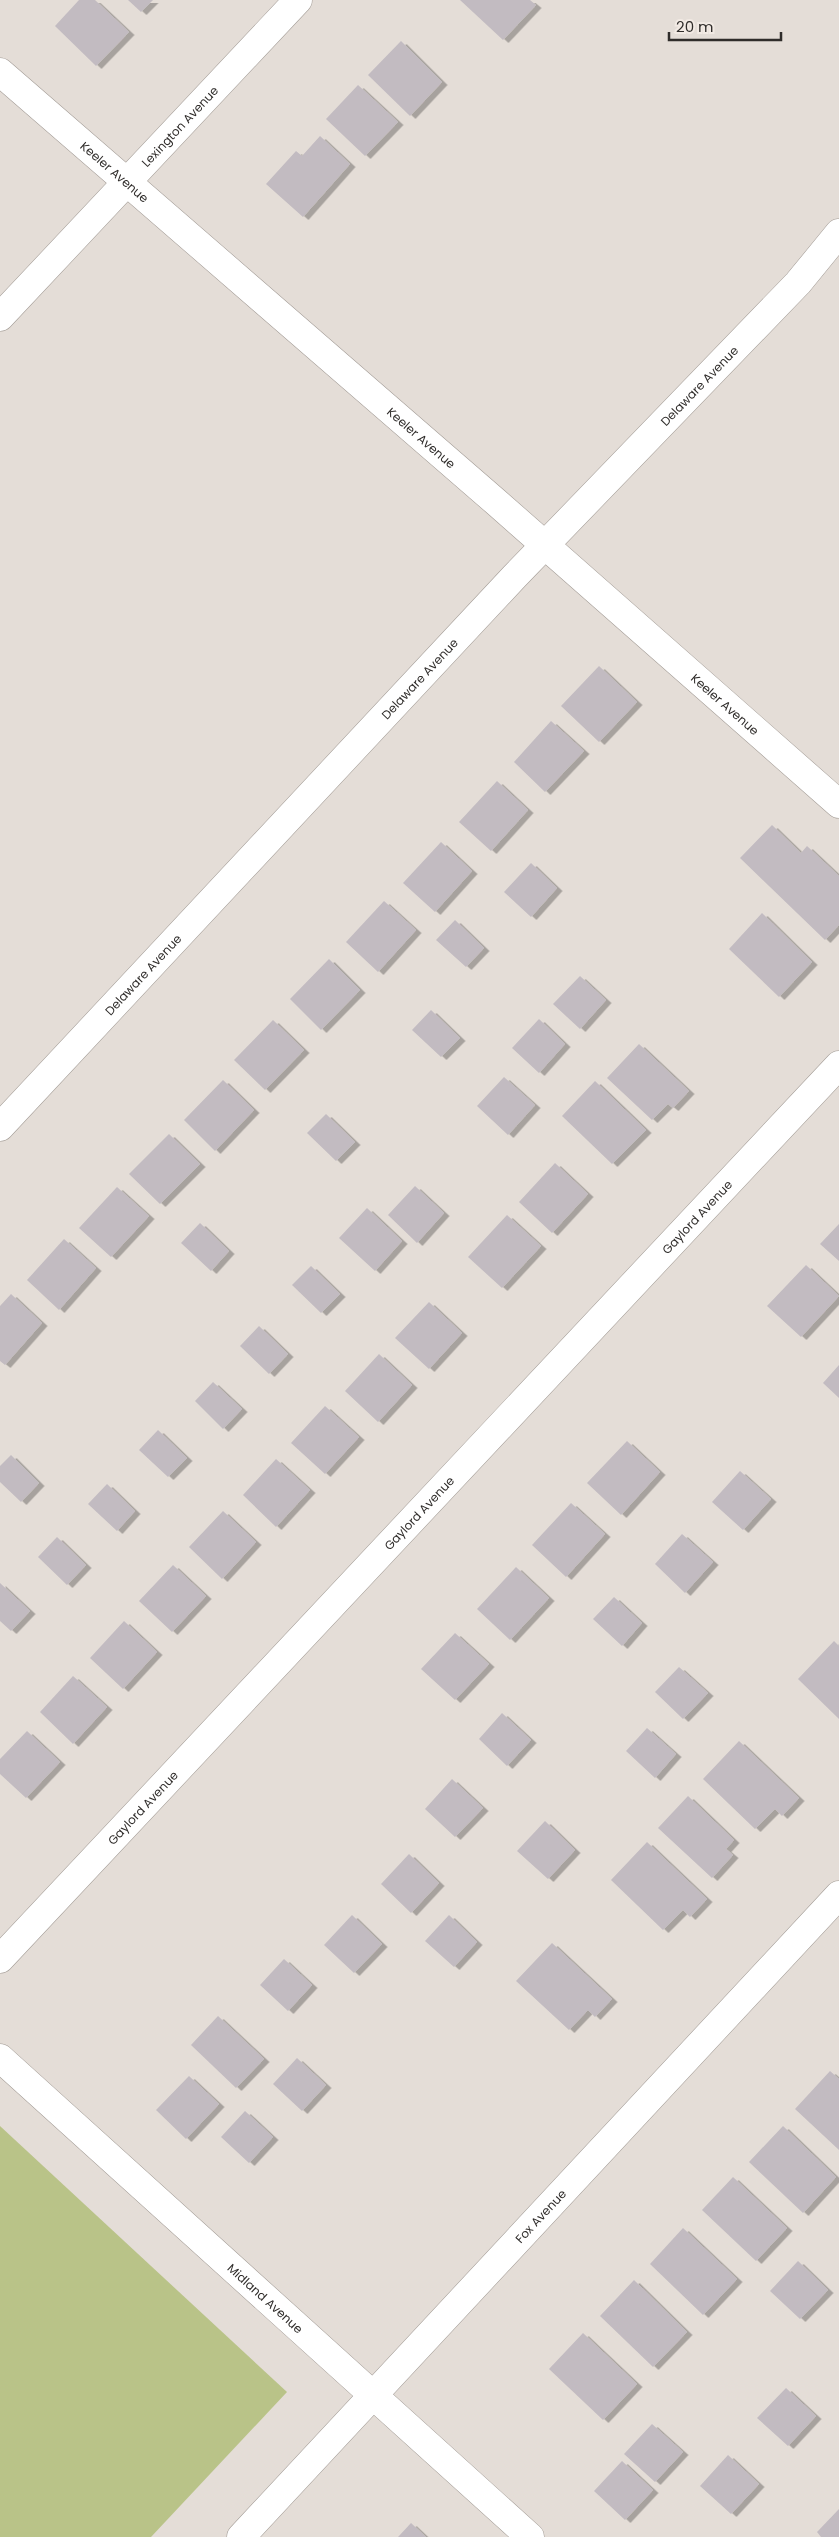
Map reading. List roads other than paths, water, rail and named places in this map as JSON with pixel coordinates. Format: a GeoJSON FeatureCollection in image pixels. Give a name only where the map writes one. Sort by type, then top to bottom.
{"type":"FeatureCollection","features":[{"type":"Feature","properties":{"kind":"street","name":"Lexington Avenue"},"geometry":{"type":"LineString","coordinates":[[0,317],[298,0]]}},
{"type":"Feature","properties":{"kind":"street","name":"Keeler Avenue"},"geometry":{"type":"LineString","coordinates":[[0,72],[545,545],[839,804]]}},
{"type":"Feature","properties":{"kind":"street","name":"Delaware Avenue"},"geometry":{"type":"LineString","coordinates":[[0,1127],[545,545],[798,283],[839,233]]}},
{"type":"Feature","properties":{"kind":"street","name":"Gaylord Avenue"},"geometry":{"type":"LineString","coordinates":[[0,1959],[839,1065]]}},
{"type":"Feature","properties":{"kind":"street","name":"Fox Avenue"},"geometry":{"type":"LineString","coordinates":[[241,2537],[839,1895]]}},
{"type":"Feature","properties":{"kind":"street","name":"Midland Avenue"},"geometry":{"type":"LineString","coordinates":[[0,2058],[530,2537]]}}]}
